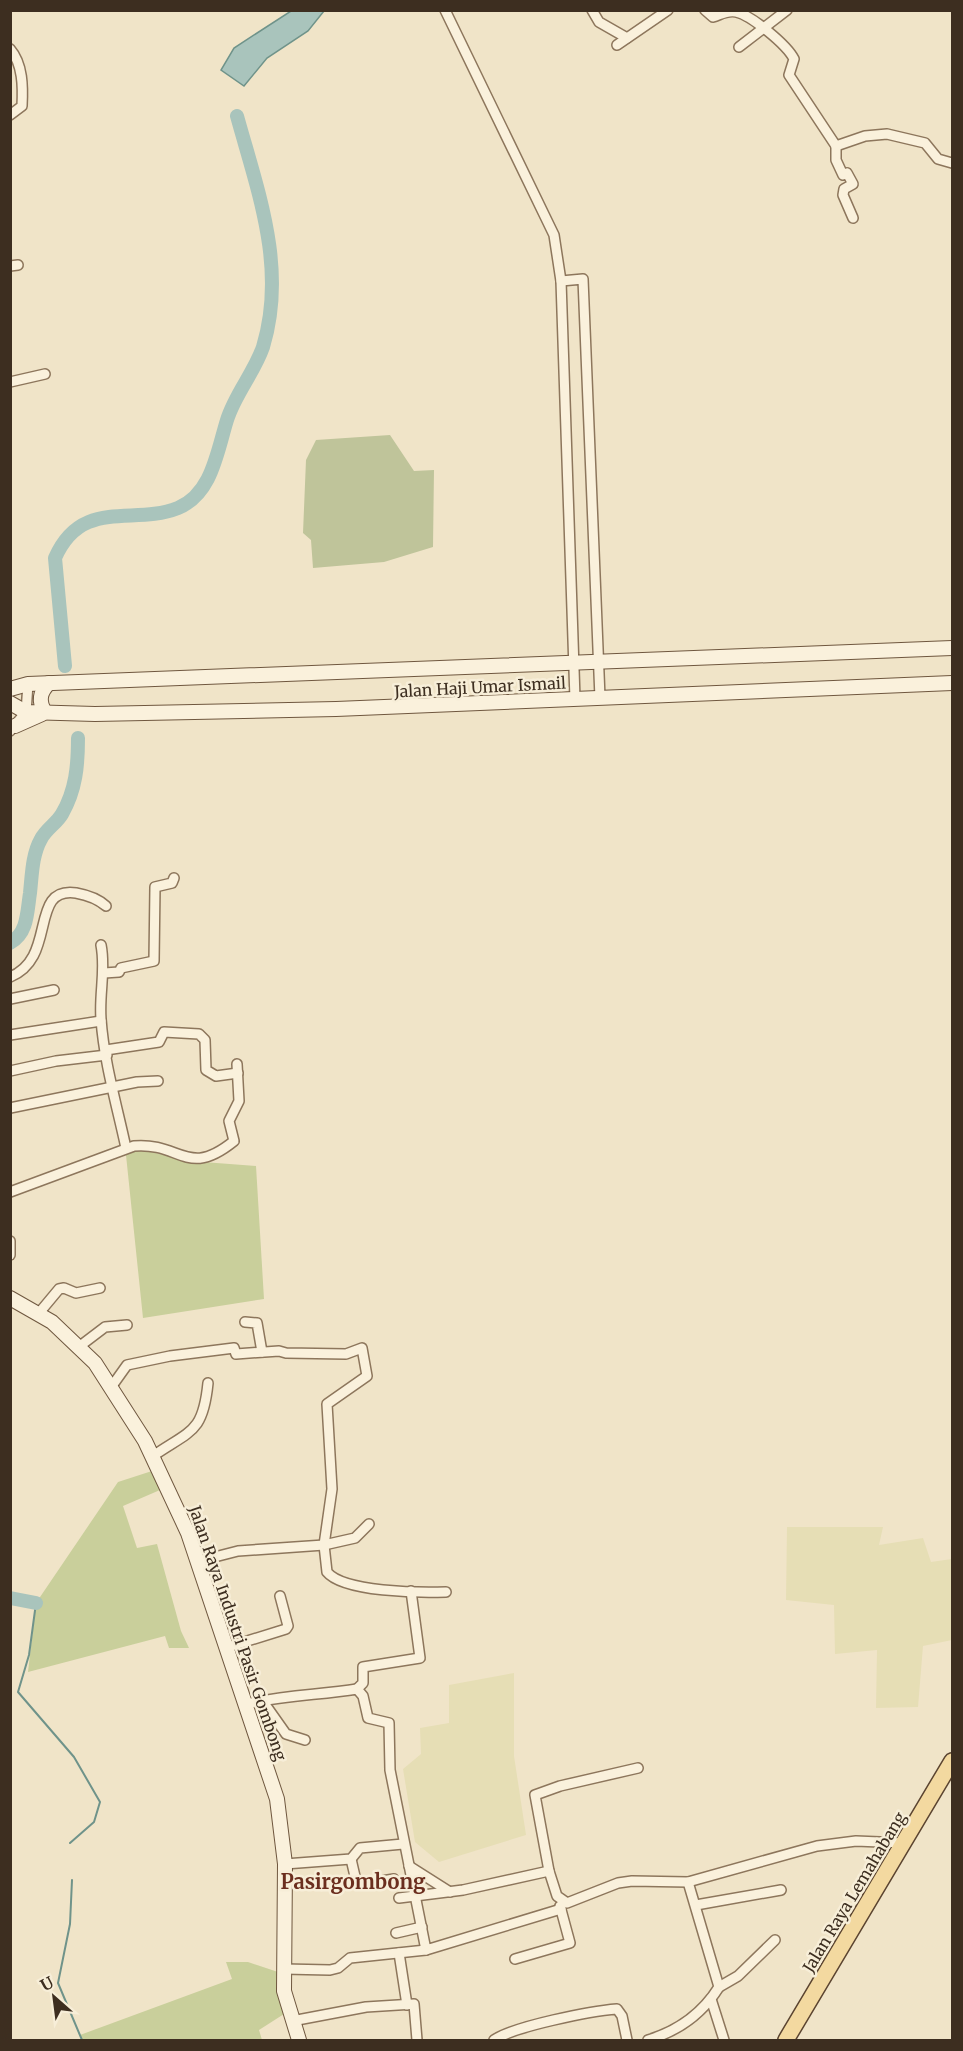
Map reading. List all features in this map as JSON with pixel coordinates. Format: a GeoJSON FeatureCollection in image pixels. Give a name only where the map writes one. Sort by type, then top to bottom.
{"type":"FeatureCollection","features":[{"type":"Feature","properties":{"kind":"main road","name":"Jalan Haji Umar Ismail"},"geometry":{"type":"LineString","coordinates":[[10,689],[28,684],[97,680],[952,648]]}},
{"type":"Feature","properties":{"kind":"main road"},"geometry":{"type":"LineString","coordinates":[[13,729],[49,712],[41,704],[41,695],[51,683]]}},
{"type":"Feature","properties":{"kind":"main road","name":"Jalan Haji Umar Ismail"},"geometry":{"type":"LineString","coordinates":[[10,703],[26,712],[95,714],[336,710],[952,684]]}},
{"type":"Feature","properties":{"kind":"main road","name":"Jalan Raya Industri Pasir Gombong"},"geometry":{"type":"LineString","coordinates":[[10,1298],[39,1313],[80,1346],[112,1386],[153,1456],[199,1561],[277,1799],[285,1864],[284,1991],[299,2040]]}},
{"type":"Feature","properties":{"kind":"main road","name":"Jalan Raya Lemahabang"},"geometry":{"type":"LineString","coordinates":[[786,2040],[952,1761]]}},
{"type":"Feature","properties":{"kind":"street"},"geometry":{"type":"LineString","coordinates":[[445,10],[554,234],[561,281],[575,699]]}},
{"type":"Feature","properties":{"kind":"street"},"geometry":{"type":"LineString","coordinates":[[592,10],[599,22],[627,38]]}},
{"type":"Feature","properties":{"kind":"street"},"geometry":{"type":"LineString","coordinates":[[617,45],[668,10]]}},
{"type":"Feature","properties":{"kind":"street"},"geometry":{"type":"LineString","coordinates":[[705,10],[713,17],[741,12],[778,40],[792,55],[794,62],[789,75],[836,146],[836,160],[843,175],[847,173],[853,184],[844,189],[843,195],[854,218]]}},
{"type":"Feature","properties":{"kind":"street"},"geometry":{"type":"LineString","coordinates":[[739,46],[787,10]]}},
{"type":"Feature","properties":{"kind":"street"},"geometry":{"type":"LineString","coordinates":[[10,48],[20,67],[22,106],[10,116]]}},
{"type":"Feature","properties":{"kind":"street"},"geometry":{"type":"LineString","coordinates":[[836,146],[865,136],[887,134],[925,143],[938,159],[952,163]]}},
{"type":"Feature","properties":{"kind":"street"},"geometry":{"type":"LineString","coordinates":[[561,281],[583,279],[600,698]]}},
{"type":"Feature","properties":{"kind":"street"},"geometry":{"type":"LineString","coordinates":[[10,382],[45,374]]}},
{"type":"Feature","properties":{"kind":"street"},"geometry":{"type":"LineString","coordinates":[[13,729],[26,712],[28,684]]}},
{"type":"Feature","properties":{"kind":"street"},"geometry":{"type":"LineString","coordinates":[[104,973],[119,972],[121,968],[154,961],[155,887],[172,883],[174,878]]}},
{"type":"Feature","properties":{"kind":"street"},"geometry":{"type":"LineString","coordinates":[[10,977],[27,966],[42,940],[48,905],[54,896],[66,892],[81,894],[106,906]]}},
{"type":"Feature","properties":{"kind":"street"},"geometry":{"type":"LineString","coordinates":[[101,945],[104,973],[100,985],[101,1021],[126,1148]]}},
{"type":"Feature","properties":{"kind":"street"},"geometry":{"type":"LineString","coordinates":[[10,999],[54,990]]}},
{"type":"Feature","properties":{"kind":"street"},"geometry":{"type":"LineString","coordinates":[[10,1035],[101,1021]]}},
{"type":"Feature","properties":{"kind":"street"},"geometry":{"type":"LineString","coordinates":[[10,1071],[159,1042],[164,1032],[199,1034],[205,1040],[208,1072],[216,1076],[238,1068],[238,1101],[229,1121],[234,1142],[209,1158],[196,1159],[150,1146],[126,1148],[10,1192]]}},
{"type":"Feature","properties":{"kind":"street"},"geometry":{"type":"LineString","coordinates":[[11,1105],[137,1082],[158,1081]]}},
{"type":"Feature","properties":{"kind":"street"},"geometry":{"type":"LineString","coordinates":[[10,1241],[10,1255]]}},
{"type":"Feature","properties":{"kind":"street"},"geometry":{"type":"LineString","coordinates":[[39,1313],[59,1289],[64,1288],[76,1293],[100,1288]]}},
{"type":"Feature","properties":{"kind":"street"},"geometry":{"type":"LineString","coordinates":[[245,1322],[257,1323],[262,1352]]}},
{"type":"Feature","properties":{"kind":"street"},"geometry":{"type":"LineString","coordinates":[[80,1346],[105,1327],[127,1325]]}},
{"type":"Feature","properties":{"kind":"street"},"geometry":{"type":"LineString","coordinates":[[112,1386],[125,1366],[133,1362],[234,1348],[236,1354],[262,1352],[346,1354],[362,1348],[368,1376],[327,1404],[332,1489],[324,1545],[327,1572],[336,1580],[354,1585],[446,1592]]}},
{"type":"Feature","properties":{"kind":"street"},"geometry":{"type":"LineString","coordinates":[[153,1456],[194,1428],[201,1420],[206,1407],[208,1383]]}},
{"type":"Feature","properties":{"kind":"street"},"geometry":{"type":"LineString","coordinates":[[199,1561],[238,1551],[324,1545],[355,1538],[369,1524]]}},
{"type":"Feature","properties":{"kind":"street"},"geometry":{"type":"LineString","coordinates":[[247,1704],[288,1695],[308,1697],[357,1689],[363,1683],[363,1667],[420,1658],[411,1591]]}},
{"type":"Feature","properties":{"kind":"street"},"geometry":{"type":"LineString","coordinates":[[228,1647],[286,1629],[288,1626],[280,1596]]}},
{"type":"Feature","properties":{"kind":"street"},"geometry":{"type":"LineString","coordinates":[[357,1689],[363,1696],[368,1718],[387,1721],[390,1727],[390,1770],[426,1950]]}},
{"type":"Feature","properties":{"kind":"street"},"geometry":{"type":"LineString","coordinates":[[262,1701],[286,1734],[305,1740]]}},
{"type":"Feature","properties":{"kind":"street"},"geometry":{"type":"LineString","coordinates":[[515,1959],[570,1942],[562,1905],[549,1871],[535,1796],[560,1786],[638,1768]]}},
{"type":"Feature","properties":{"kind":"street"},"geometry":{"type":"LineString","coordinates":[[284,1969],[330,1970],[338,1968],[350,1958],[426,1950],[562,1905],[618,1883],[688,1882],[818,1846],[856,1841],[904,1843]]}},
{"type":"Feature","properties":{"kind":"street"},"geometry":{"type":"LineString","coordinates":[[285,1864],[351,1859],[360,1848],[404,1844]]}},
{"type":"Feature","properties":{"kind":"street"},"geometry":{"type":"LineString","coordinates":[[351,1859],[357,1885],[394,1879]]}},
{"type":"Feature","properties":{"kind":"street"},"geometry":{"type":"LineString","coordinates":[[409,1866],[450,1892]]}},
{"type":"Feature","properties":{"kind":"street"},"geometry":{"type":"LineString","coordinates":[[399,1898],[450,1892],[549,1871]]}},
{"type":"Feature","properties":{"kind":"street"},"geometry":{"type":"LineString","coordinates":[[688,1882],[719,1987]]}},
{"type":"Feature","properties":{"kind":"street"},"geometry":{"type":"LineString","coordinates":[[696,1905],[781,1890]]}},
{"type":"Feature","properties":{"kind":"street"},"geometry":{"type":"LineString","coordinates":[[396,1932],[422,1927]]}},
{"type":"Feature","properties":{"kind":"street"},"geometry":{"type":"LineString","coordinates":[[648,2040],[678,2029],[711,1999],[719,1987],[738,1976],[775,1940]]}},
{"type":"Feature","properties":{"kind":"street"},"geometry":{"type":"LineString","coordinates":[[399,1953],[407,2005]]}},
{"type":"Feature","properties":{"kind":"street"},"geometry":{"type":"LineString","coordinates":[[711,1999],[724,2040]]}},
{"type":"Feature","properties":{"kind":"street"},"geometry":{"type":"LineString","coordinates":[[292,2021],[366,2007],[416,2006],[417,2040]]}},
{"type":"Feature","properties":{"kind":"street"},"geometry":{"type":"LineString","coordinates":[[494,2040],[506,2033],[617,2009],[622,2016],[627,2040]]}},
{"type":"Feature","properties":{"kind":"shaded area"},"geometry":{"type":"Polygon","coordinates":[[[787,1527],[883,1527],[879,1545],[923,1538],[931,1562],[952,1559],[952,1640],[923,1646],[918,1707],[876,1708],[877,1650],[835,1654],[834,1605],[786,1600],[787,1527]]]}},
{"type":"Feature","properties":{"kind":"shaded area"},"geometry":{"type":"Polygon","coordinates":[[[514,1673],[514,1756],[526,1835],[439,1862],[415,1842],[403,1769],[421,1754],[420,1728],[449,1723],[449,1685],[514,1673]]]}},
{"type":"Feature","properties":{"kind":"green space"},"geometry":{"type":"Polygon","coordinates":[[[390,435],[414,471],[434,470],[433,547],[384,562],[313,568],[311,540],[303,533],[306,460],[316,440],[390,435]]]}},
{"type":"Feature","properties":{"kind":"green space"},"geometry":{"type":"Polygon","coordinates":[[[138,1149],[190,1161],[256,1166],[264,1299],[143,1318],[126,1155],[138,1149]]]}},
{"type":"Feature","properties":{"kind":"green space"},"geometry":{"type":"Polygon","coordinates":[[[152,1471],[160,1490],[123,1506],[137,1548],[157,1544],[181,1631],[189,1648],[169,1648],[165,1636],[28,1672],[36,1603],[118,1482],[152,1471]]]}},
{"type":"Feature","properties":{"kind":"green space"},"geometry":{"type":"Polygon","coordinates":[[[226,1962],[248,1962],[281,1973],[284,2014],[259,2030],[262,2040],[82,2040],[80,2035],[232,1979],[226,1962]]]}},
{"type":"Feature","properties":{"kind":"water"},"geometry":{"type":"Polygon","coordinates":[[[291,11],[324,11],[308,31],[267,58],[244,86],[221,70],[234,48],[291,11]]]}},
{"type":"Feature","properties":{"kind":"waterway"},"geometry":{"type":"LineString","coordinates":[[65,666],[55,558],[66,539],[79,527],[94,520],[161,513],[178,508],[199,493],[212,471],[230,410],[263,347],[270,318],[271,259],[261,202],[237,116]]}},
{"type":"Feature","properties":{"kind":"waterway"},"geometry":{"type":"LineString","coordinates":[[10,943],[20,934],[26,921],[33,865],[38,845],[43,835],[62,814],[73,787],[77,768],[78,738]]}},
{"type":"Feature","properties":{"kind":"waterway"},"geometry":{"type":"LineString","coordinates":[[10,1598],[36,1603]]}},
{"type":"Feature","properties":{"kind":"waterway"},"geometry":{"type":"LineString","coordinates":[[36,1603],[29,1655],[18,1692],[74,1757],[100,1802],[94,1822],[70,1843]]}},
{"type":"Feature","properties":{"kind":"waterway"},"geometry":{"type":"LineString","coordinates":[[72,1880],[70,1924],[58,1983],[82,2040]]}},
{"type":"Feature","properties":{"kind":"district","name":"Pasirgombong"},"geometry":{"type":"Point","coordinates":[353,1881]}}]}
